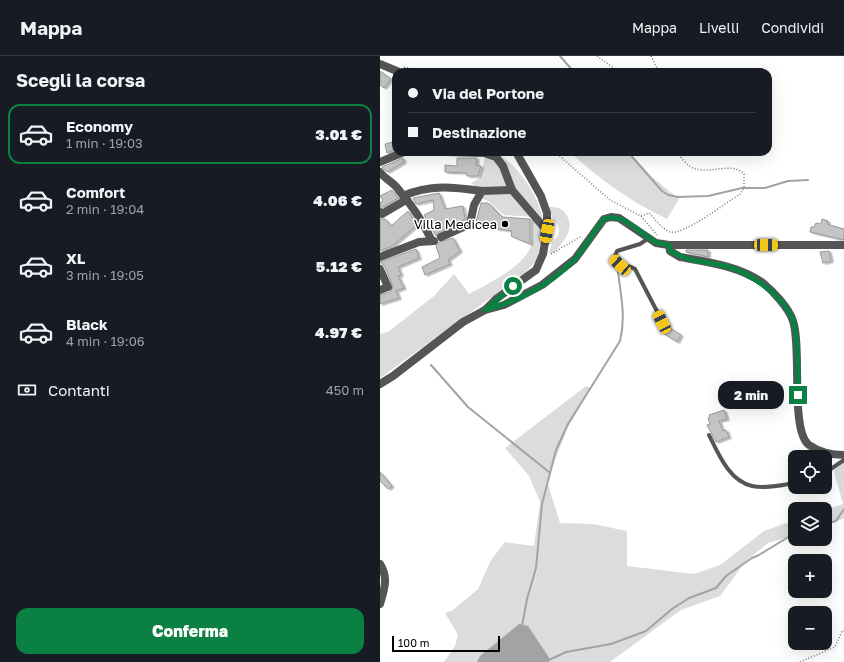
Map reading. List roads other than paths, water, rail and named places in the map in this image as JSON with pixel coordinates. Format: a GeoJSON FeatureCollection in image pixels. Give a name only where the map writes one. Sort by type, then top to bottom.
{"type":"FeatureCollection","features":[{"type":"Feature","properties":{"kind":"street"},"geometry":{"type":"LineString","coordinates":[[380,63],[392,69]]}},
{"type":"Feature","properties":{"kind":"street"},"geometry":{"type":"LineString","coordinates":[[380,162],[394,156]]}},
{"type":"Feature","properties":{"kind":"street"},"geometry":{"type":"LineString","coordinates":[[493,156],[496,157],[502,166],[512,190],[547,231]]}},
{"type":"Feature","properties":{"kind":"street"},"geometry":{"type":"LineString","coordinates":[[485,310],[496,299],[536,270],[543,254],[547,231],[547,213],[541,196],[518,156]]}},
{"type":"Feature","properties":{"kind":"street"},"geometry":{"type":"LineString","coordinates":[[380,172],[405,198],[436,240]]}},
{"type":"Feature","properties":{"kind":"street"},"geometry":{"type":"LineString","coordinates":[[380,212],[382,214],[418,189],[442,187],[482,192],[512,190]]}},
{"type":"Feature","properties":{"kind":"street"},"geometry":{"type":"LineString","coordinates":[[381,257],[419,242],[436,240],[470,224],[474,205],[482,192]]}},
{"type":"Feature","properties":{"kind":"street"},"geometry":{"type":"LineString","coordinates":[[380,384],[463,322],[485,310],[504,305],[542,285],[575,259],[604,219],[611,217],[619,218],[653,240],[669,245],[844,245]]}},
{"type":"Feature","properties":{"kind":"street"},"geometry":{"type":"LineString","coordinates":[[669,245],[670,251],[680,257],[745,272],[764,284],[784,306],[793,321],[797,354],[799,408],[802,433],[808,445],[836,455],[844,456]]}},
{"type":"Feature","properties":{"kind":"street"},"geometry":{"type":"LineString","coordinates":[[380,269],[388,287],[380,290]]}},
{"type":"Feature","properties":{"kind":"street"},"geometry":{"type":"LineString","coordinates":[[380,564],[385,575],[385,586],[380,604]]}},
{"type":"Feature","properties":{"kind":"lane"},"geometry":{"type":"LineString","coordinates":[[653,240],[617,251],[614,259],[620,265],[631,266],[635,269],[662,322]]}},
{"type":"Feature","properties":{"kind":"lane"},"geometry":{"type":"LineString","coordinates":[[709,435],[731,472],[750,486],[766,487],[788,484]]}},
{"type":"Feature","properties":{"kind":"lane"},"geometry":{"type":"LineString","coordinates":[[832,468],[844,460]]}},
{"type":"Feature","properties":{"kind":"waterway"},"geometry":{"type":"LineString","coordinates":[[560,56],[570,68]]}},
{"type":"Feature","properties":{"kind":"waterway"},"geometry":{"type":"LineString","coordinates":[[631,156],[662,191],[668,195],[678,197],[708,196],[742,188],[765,188],[788,181],[808,180]]}},
{"type":"Feature","properties":{"kind":"waterway"},"geometry":{"type":"LineString","coordinates":[[522,626],[527,599],[536,568],[542,504],[556,450],[568,424],[620,341],[623,315],[618,272]]}},
{"type":"Feature","properties":{"kind":"waterway"},"geometry":{"type":"LineString","coordinates":[[431,365],[468,407],[549,472]]}},
{"type":"Feature","properties":{"kind":"waterway"},"geometry":{"type":"LineString","coordinates":[[832,522],[836,521],[844,509]]}},
{"type":"Feature","properties":{"kind":"waterway"},"geometry":{"type":"LineString","coordinates":[[545,662],[566,652],[611,644],[646,631],[672,609],[689,598],[716,588],[726,576],[752,558],[788,537]]}},
{"type":"Feature","properties":{"kind":"place","name":"Villa Medicea"},"geometry":{"type":"Point","coordinates":[505,224]}}]}
